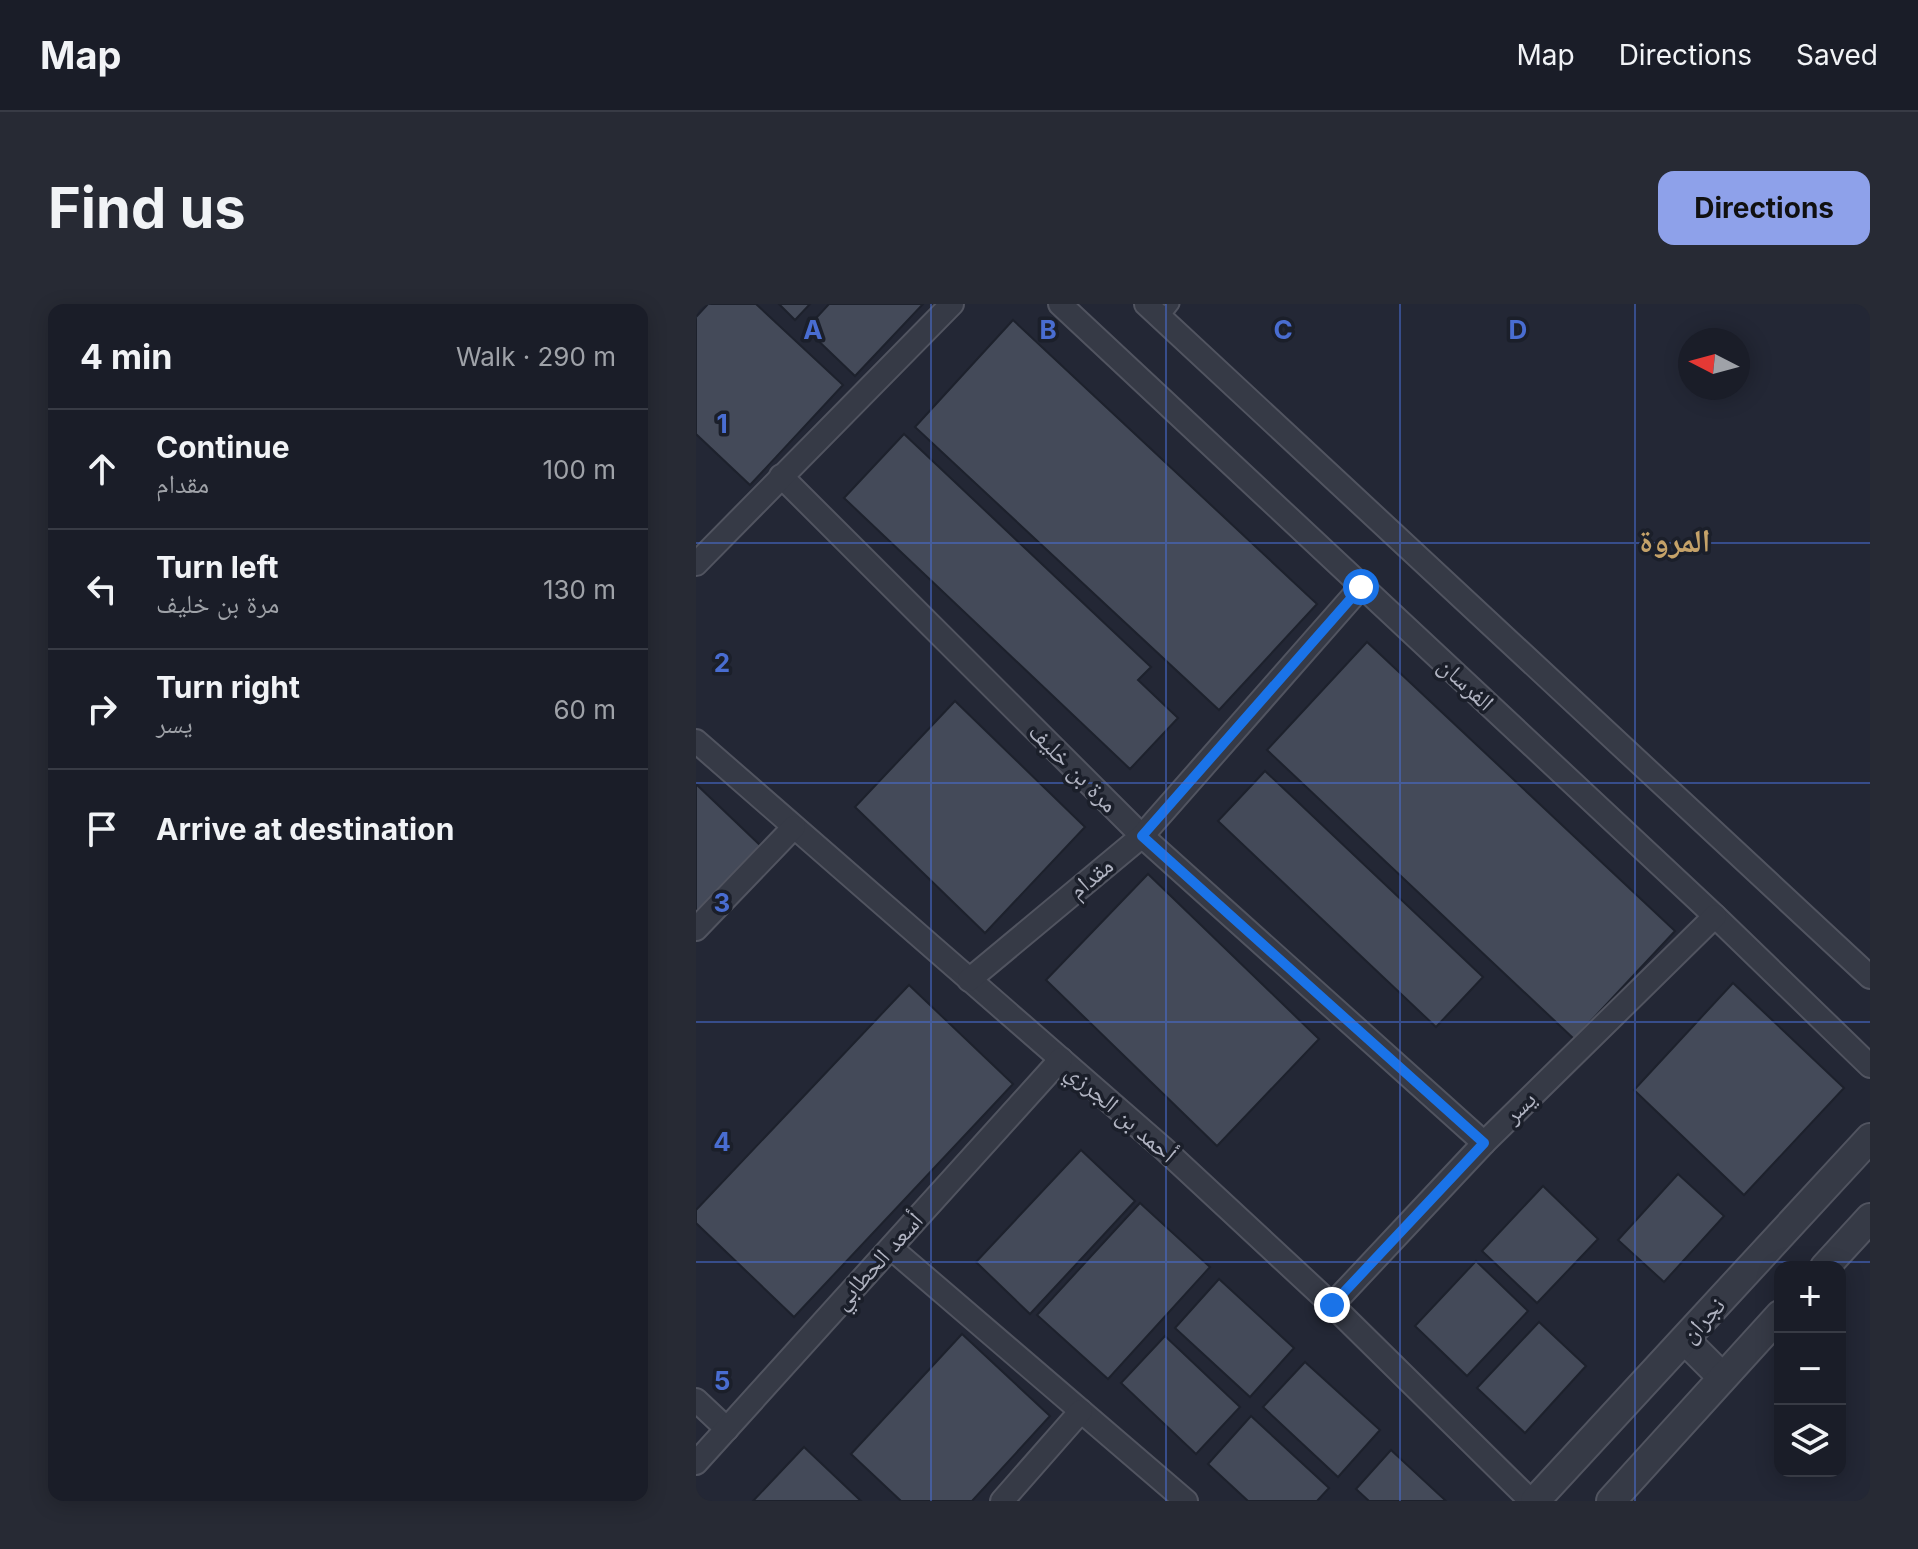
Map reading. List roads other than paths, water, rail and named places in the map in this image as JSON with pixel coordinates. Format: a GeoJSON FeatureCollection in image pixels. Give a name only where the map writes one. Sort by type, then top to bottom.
{"type":"FeatureCollection","features":[{"type":"Feature","properties":{"kind":"street"},"geometry":{"type":"LineString","coordinates":[[696,564],[952,304]]}},
{"type":"Feature","properties":{"kind":"street","name":"الفرسان"},"geometry":{"type":"LineString","coordinates":[[1060,304],[1715,916],[1870,1066]]}},
{"type":"Feature","properties":{"kind":"street"},"geometry":{"type":"LineString","coordinates":[[1160,309],[1870,977]]}},
{"type":"Feature","properties":{"kind":"street","name":"مرة بن خليف"},"geometry":{"type":"LineString","coordinates":[[781,476],[1142,836],[1484,1143]]}},
{"type":"Feature","properties":{"kind":"street","name":"مقدام"},"geometry":{"type":"LineString","coordinates":[[969,980],[1142,836],[1361,587]]}},
{"type":"Feature","properties":{"kind":"street","name":"أحمد بن الجرزي"},"geometry":{"type":"LineString","coordinates":[[696,741],[1164,1149],[1332,1305],[1533,1501]]}},
{"type":"Feature","properties":{"kind":"street"},"geometry":{"type":"LineString","coordinates":[[696,929],[794,827]]}},
{"type":"Feature","properties":{"kind":"street","name":"يسر"},"geometry":{"type":"LineString","coordinates":[[1332,1305],[1484,1143],[1715,916]]}},
{"type":"Feature","properties":{"kind":"street","name":"أسعد الحطابي"},"geometry":{"type":"LineString","coordinates":[[696,1463],[1061,1059]]}},
{"type":"Feature","properties":{"kind":"street","name":"نجران"},"geometry":{"type":"LineString","coordinates":[[1533,1501],[1870,1138]]}},
{"type":"Feature","properties":{"kind":"street"},"geometry":{"type":"LineString","coordinates":[[1831,1261],[1870,1218]]}},
{"type":"Feature","properties":{"kind":"street"},"geometry":{"type":"LineString","coordinates":[[891,1248],[1186,1501]]}},
{"type":"Feature","properties":{"kind":"street"},"geometry":{"type":"LineString","coordinates":[[1611,1501],[1774,1321]]}},
{"type":"Feature","properties":{"kind":"street"},"geometry":{"type":"LineString","coordinates":[[1685,1340],[1722,1377]]}},
{"type":"Feature","properties":{"kind":"street"},"geometry":{"type":"LineString","coordinates":[[696,1400],[727,1429]]}},
{"type":"Feature","properties":{"kind":"street"},"geometry":{"type":"LineString","coordinates":[[1002,1501],[1081,1411]]}},
{"type":"Feature","properties":{"kind":"district","name":"المروة"},"geometry":{"type":"Point","coordinates":[1675,541]}}]}
